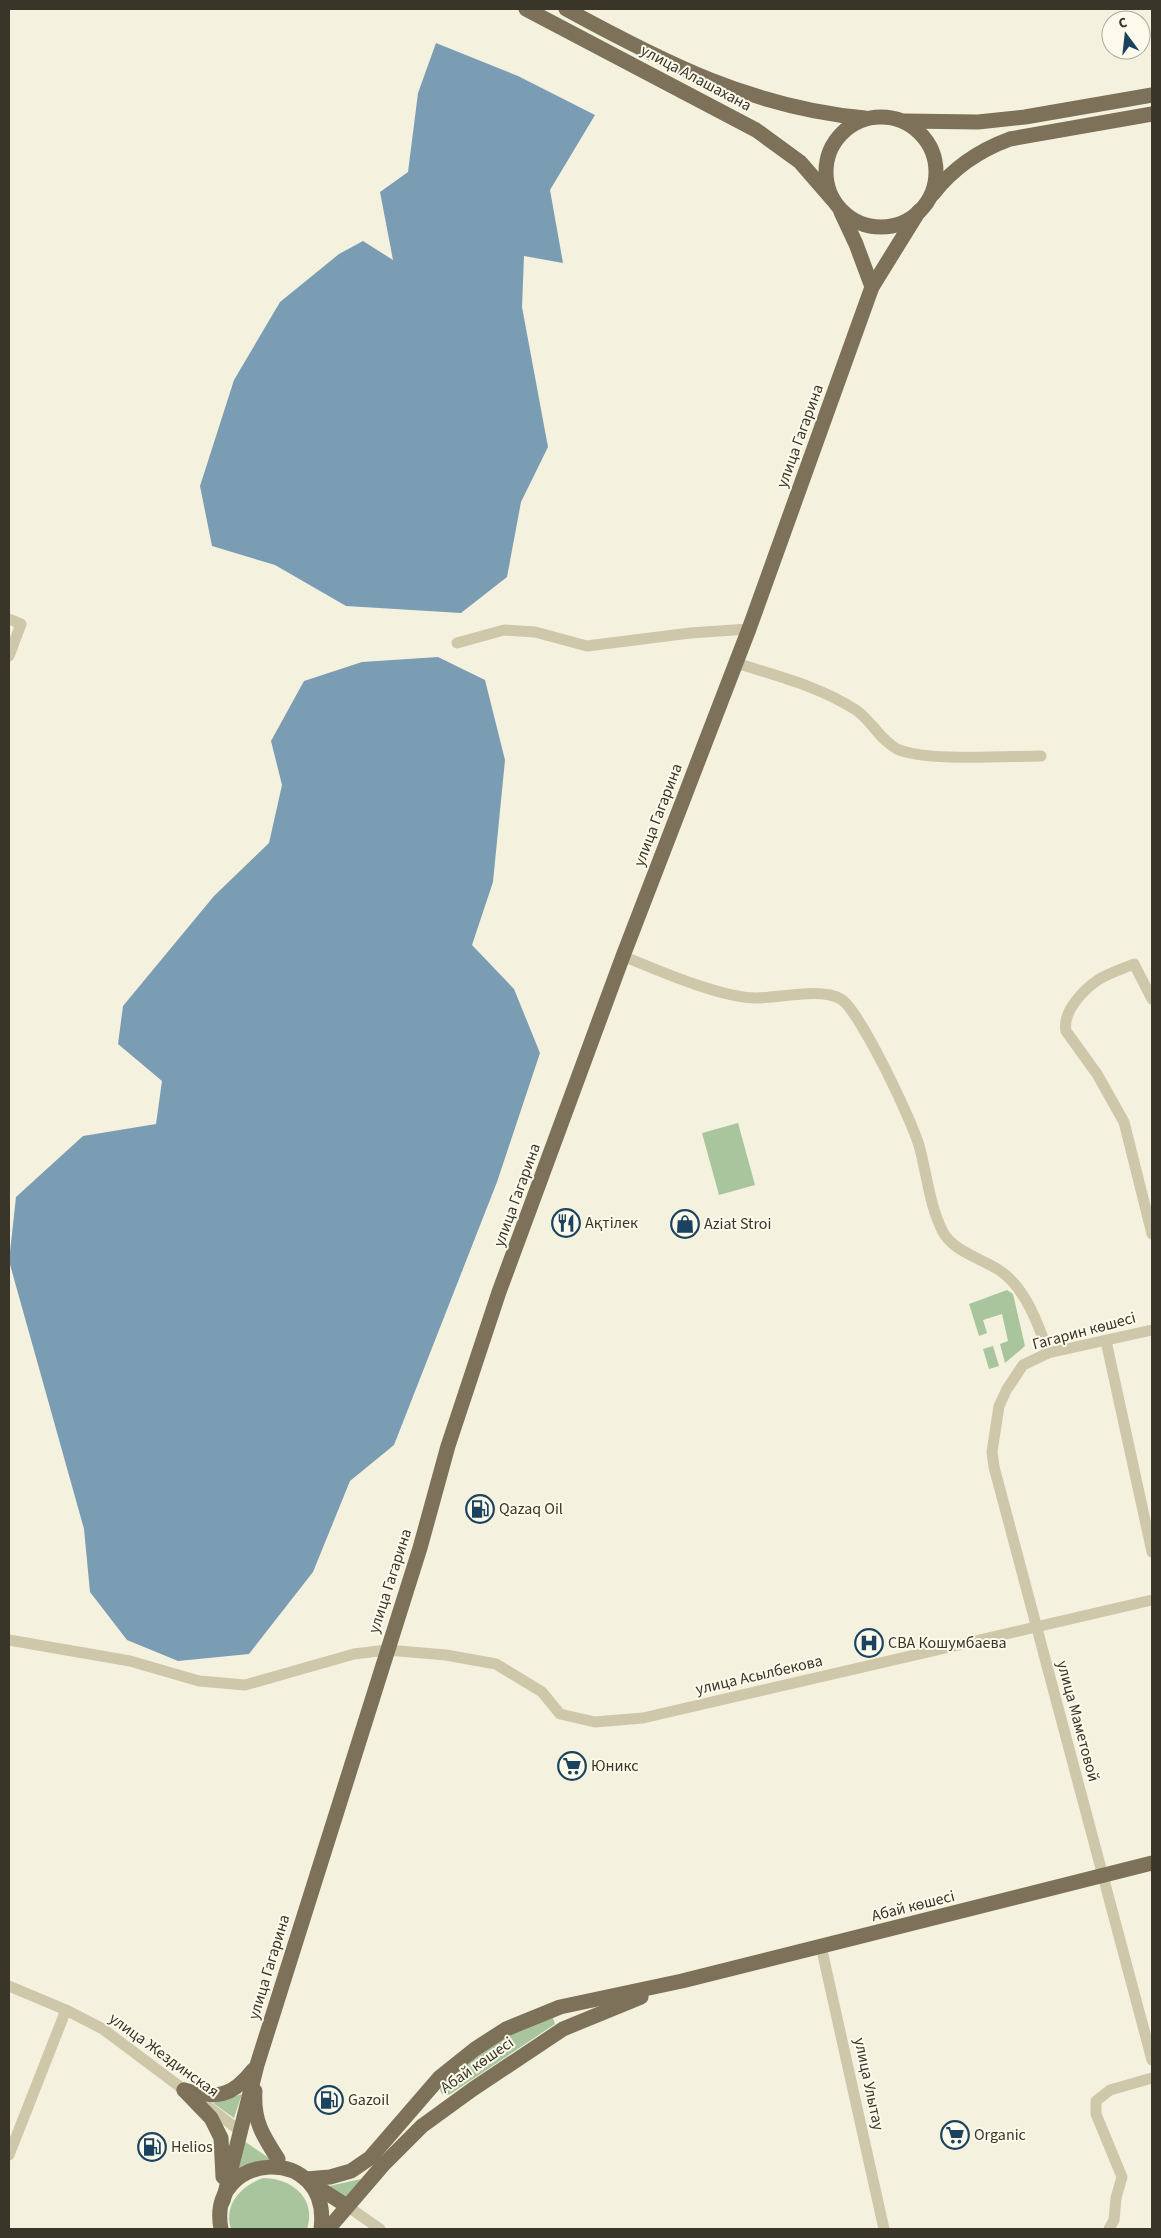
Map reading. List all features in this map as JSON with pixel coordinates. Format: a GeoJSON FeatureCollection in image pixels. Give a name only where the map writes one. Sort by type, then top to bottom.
{"type":"FeatureCollection","features":[{"type":"Feature","properties":{"kind":"main road","name":"улица Алашахана"},"geometry":{"type":"LineString","coordinates":[[526,9],[756,130],[800,162],[836,203]]}},
{"type":"Feature","properties":{"kind":"main road","name":"улица Алашахана"},"geometry":{"type":"LineString","coordinates":[[566,9],[650,53],[743,93],[811,111],[868,118]]}},
{"type":"Feature","properties":{"kind":"main road"},"geometry":{"type":"LineString","coordinates":[[872,287],[856,244],[826,178],[829,151],[836,139],[846,128],[868,118],[903,121],[978,122],[1025,117],[1152,95]]}},
{"type":"Feature","properties":{"kind":"main road"},"geometry":{"type":"LineString","coordinates":[[836,203],[857,221],[881,226],[902,222],[923,206],[951,173],[989,147],[1010,139],[1034,134],[1152,114]]}},
{"type":"Feature","properties":{"kind":"main road"},"geometry":{"type":"LineString","coordinates":[[903,121],[924,136],[935,161],[936,175],[933,188],[923,206]]}},
{"type":"Feature","properties":{"kind":"main road","name":"улица Гагарина"},"geometry":{"type":"LineString","coordinates":[[223,2201],[257,2065],[420,1548],[448,1446],[496,1301],[623,956],[736,663],[872,287],[923,206]]}},
{"type":"Feature","properties":{"kind":"main road","name":"Абай көшесі"},"geometry":{"type":"LineString","coordinates":[[302,2176],[330,2177],[351,2171],[370,2158],[440,2077],[475,2049],[506,2029],[560,2007],[682,1981],[1103,1877],[1152,1863]]}},
{"type":"Feature","properties":{"kind":"main road","name":"Абай көшесі"},"geometry":{"type":"LineString","coordinates":[[328,2229],[383,2164],[422,2126],[524,2053],[563,2029],[606,2010],[682,1981]]}},
{"type":"Feature","properties":{"kind":"main road"},"geometry":{"type":"LineString","coordinates":[[184,2090],[204,2095],[222,2095],[243,2083],[257,2065]]}},
{"type":"Feature","properties":{"kind":"main road"},"geometry":{"type":"LineString","coordinates":[[257,2065],[255,2096],[257,2119],[260,2132],[278,2159]]}},
{"type":"Feature","properties":{"kind":"main road"},"geometry":{"type":"LineString","coordinates":[[184,2090],[211,2118],[221,2138],[223,2201],[220,2216],[221,2229]]}},
{"type":"Feature","properties":{"kind":"main road"},"geometry":{"type":"LineString","coordinates":[[240,2131],[347,2206]]}},
{"type":"Feature","properties":{"kind":"main road"},"geometry":{"type":"LineString","coordinates":[[223,2201],[235,2182],[254,2169],[268,2166],[283,2168],[302,2176],[315,2190],[321,2203],[323,2217],[321,2229]]}},
{"type":"Feature","properties":{"kind":"street"},"geometry":{"type":"LineString","coordinates":[[9,619],[21,624],[9,656]]}},
{"type":"Feature","properties":{"kind":"street"},"geometry":{"type":"LineString","coordinates":[[457,643],[504,630],[535,632],[587,646],[690,633],[748,629]]}},
{"type":"Feature","properties":{"kind":"street"},"geometry":{"type":"LineString","coordinates":[[736,663],[816,689],[840,699],[861,713],[885,740],[898,749],[931,756],[1041,756]]}},
{"type":"Feature","properties":{"kind":"street"},"geometry":{"type":"LineString","coordinates":[[623,956],[725,994],[755,998],[829,994],[840,998],[848,1004],[874,1048],[920,1146],[934,1209],[944,1234],[958,1247],[1000,1270],[1012,1281],[1032,1314],[1048,1353]]}},
{"type":"Feature","properties":{"kind":"street"},"geometry":{"type":"LineString","coordinates":[[1152,999],[1134,964],[1099,980],[1084,991],[1067,1014],[1064,1022],[1066,1030],[1097,1074],[1124,1122],[1152,1234]]}},
{"type":"Feature","properties":{"kind":"street","name":"Гагарин көшесі"},"geometry":{"type":"LineString","coordinates":[[1007,1389],[1023,1365],[1048,1353],[1152,1330]]}},
{"type":"Feature","properties":{"kind":"street"},"geometry":{"type":"LineString","coordinates":[[1106,1341],[1152,1552]]}},
{"type":"Feature","properties":{"kind":"street","name":"улица Маметовой"},"geometry":{"type":"LineString","coordinates":[[1007,1389],[999,1406],[995,1426],[993,1460],[1035,1626],[1152,2060]]}},
{"type":"Feature","properties":{"kind":"street","name":"улица Асылбекова"},"geometry":{"type":"LineString","coordinates":[[9,1640],[130,1661],[198,1681],[244,1685],[354,1654],[387,1650],[446,1655],[496,1664],[542,1692],[560,1714],[595,1722],[643,1718],[1152,1600]]}},
{"type":"Feature","properties":{"kind":"street","name":"улица Улытау"},"geometry":{"type":"LineString","coordinates":[[821,1946],[884,2229]]}},
{"type":"Feature","properties":{"kind":"street","name":"улица Жездинская"},"geometry":{"type":"LineString","coordinates":[[9,1986],[66,2010],[103,2029],[240,2131]]}},
{"type":"Feature","properties":{"kind":"street"},"geometry":{"type":"LineString","coordinates":[[9,2155],[66,2010]]}},
{"type":"Feature","properties":{"kind":"street"},"geometry":{"type":"LineString","coordinates":[[1109,2229],[1114,2220],[1116,2198],[1122,2177],[1096,2114],[1096,2101],[1110,2090],[1152,2078]]}},
{"type":"Feature","properties":{"kind":"street"},"geometry":{"type":"LineString","coordinates":[[347,2206],[380,2229]]}},
{"type":"Feature","properties":{"kind":"green space"},"geometry":{"type":"Polygon","coordinates":[[[738,1123],[755,1185],[719,1195],[702,1133],[738,1123]]]}},
{"type":"Feature","properties":{"kind":"green space"},"geometry":{"type":"Polygon","coordinates":[[[1007,1290],[1013,1294],[1025,1346],[1005,1363],[1000,1344],[1008,1341],[1002,1314],[983,1320],[987,1333],[979,1336],[969,1304],[1007,1290]]]}},
{"type":"Feature","properties":{"kind":"green space"},"geometry":{"type":"Polygon","coordinates":[[[993,1346],[999,1366],[989,1369],[983,1349],[993,1346]]]}},
{"type":"Feature","properties":{"kind":"green space"},"geometry":{"type":"Polygon","coordinates":[[[553,2018],[555,2024],[452,2093],[448,2095],[442,2094],[440,2090],[444,2084],[476,2057],[520,2029],[553,2018]]]}},
{"type":"Feature","properties":{"kind":"green space"},"geometry":{"type":"Polygon","coordinates":[[[242,2094],[234,2118],[213,2103],[242,2094]]]}},
{"type":"Feature","properties":{"kind":"green space"},"geometry":{"type":"Polygon","coordinates":[[[244,2141],[272,2160],[234,2173],[244,2141]]]}},
{"type":"Feature","properties":{"kind":"green space"},"geometry":{"type":"Polygon","coordinates":[[[263,2178],[283,2182],[299,2192],[305,2199],[308,2208],[307,2229],[231,2229],[230,2212],[236,2197],[248,2186],[263,2178]]]}},
{"type":"Feature","properties":{"kind":"green space"},"geometry":{"type":"Polygon","coordinates":[[[361,2179],[346,2198],[329,2186],[361,2179]]]}},
{"type":"Feature","properties":{"kind":"water"},"geometry":{"type":"Polygon","coordinates":[[[436,43],[518,76],[595,115],[550,190],[563,263],[524,256],[522,307],[548,447],[521,502],[507,577],[461,613],[346,606],[275,565],[212,546],[200,486],[234,380],[280,302],[339,254],[363,241],[393,260],[380,192],[408,172],[418,93],[436,43]]]}},
{"type":"Feature","properties":{"kind":"water"},"geometry":{"type":"Polygon","coordinates":[[[438,657],[485,680],[505,760],[493,882],[472,945],[514,989],[540,1053],[497,1182],[394,1445],[350,1481],[313,1572],[249,1654],[178,1661],[127,1640],[90,1592],[84,1529],[9,1261],[16,1197],[83,1136],[156,1124],[162,1081],[118,1044],[123,1006],[214,896],[269,843],[282,785],[271,741],[304,681],[362,662],[438,657]]]}},
{"type":"Feature","properties":{"kind":"place","name":"Ақтілек"},"geometry":{"type":"Point","coordinates":[566,1223]}},
{"type":"Feature","properties":{"kind":"place","name":"Aziat Stroi"},"geometry":{"type":"Point","coordinates":[685,1224]}},
{"type":"Feature","properties":{"kind":"place","name":"Qazaq Oil"},"geometry":{"type":"Point","coordinates":[480,1509]}},
{"type":"Feature","properties":{"kind":"place","name":"СВА Кошумбаева"},"geometry":{"type":"Point","coordinates":[869,1643]}},
{"type":"Feature","properties":{"kind":"place","name":"Юникс"},"geometry":{"type":"Point","coordinates":[572,1766]}},
{"type":"Feature","properties":{"kind":"place","name":"Gazoil"},"geometry":{"type":"Point","coordinates":[329,2100]}},
{"type":"Feature","properties":{"kind":"place","name":"Organic"},"geometry":{"type":"Point","coordinates":[955,2135]}},
{"type":"Feature","properties":{"kind":"place","name":"Helios"},"geometry":{"type":"Point","coordinates":[152,2147]}}]}
